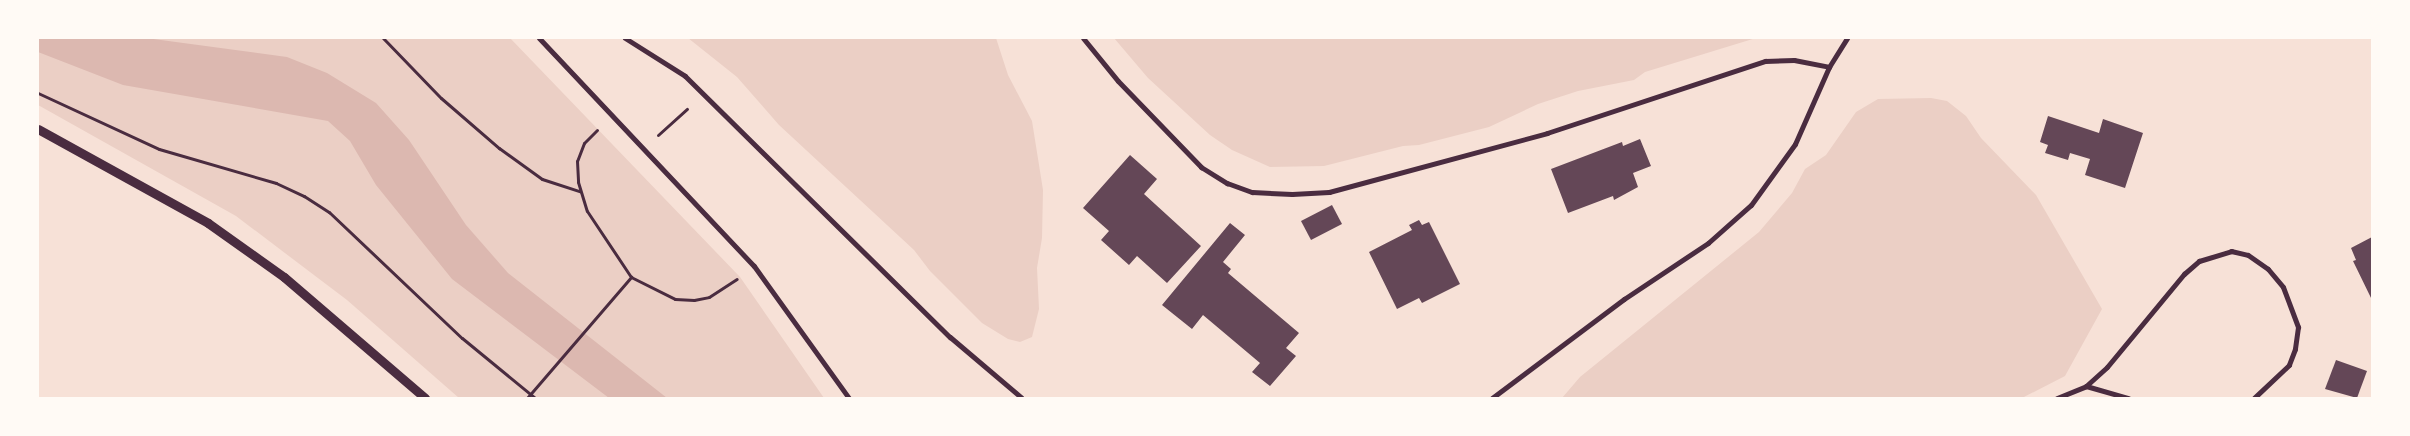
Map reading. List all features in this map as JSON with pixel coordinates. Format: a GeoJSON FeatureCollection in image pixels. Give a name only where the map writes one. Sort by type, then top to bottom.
{"type":"FeatureCollection","features":[{"type":"Feature","properties":{"kind":"street"},"geometry":{"type":"LineString","coordinates":[[539,38],[754,266],[849,398]]}},
{"type":"Feature","properties":{"kind":"street"},"geometry":{"type":"LineString","coordinates":[[625,38],[684,76],[930,318],[1022,398]]}},
{"type":"Feature","properties":{"kind":"street"},"geometry":{"type":"LineString","coordinates":[[1083,38],[1125,88],[1201,167],[1227,183],[1252,192],[1292,194],[1329,192],[1529,138],[1765,62],[1794,60],[1830,67]]}},
{"type":"Feature","properties":{"kind":"street"},"geometry":{"type":"LineString","coordinates":[[1492,398],[1624,299],[1708,243],[1751,206],[1795,144],[1830,67],[1847,38]]}},
{"type":"Feature","properties":{"kind":"street"},"geometry":{"type":"LineString","coordinates":[[38,129],[208,223],[284,277],[425,398]]}},
{"type":"Feature","properties":{"kind":"street"},"geometry":{"type":"LineString","coordinates":[[2057,398],[2086,386],[2125,348],[2184,274],[2199,261],[2231,251],[2248,255],[2268,269],[2283,287],[2298,326],[2295,349],[2288,365],[2254,398]]}},
{"type":"Feature","properties":{"kind":"street"},"geometry":{"type":"LineString","coordinates":[[2086,386],[2128,398]]}},
{"type":"Feature","properties":{"kind":"path"},"geometry":{"type":"LineString","coordinates":[[383,38],[441,98],[499,148],[542,179],[580,191]]}},
{"type":"Feature","properties":{"kind":"path"},"geometry":{"type":"LineString","coordinates":[[38,93],[115,132],[159,149],[276,183],[304,196],[329,212],[462,338],[535,398]]}},
{"type":"Feature","properties":{"kind":"path"},"geometry":{"type":"LineString","coordinates":[[658,135],[693,104]]}},
{"type":"Feature","properties":{"kind":"path"},"geometry":{"type":"LineString","coordinates":[[599,128],[584,143],[577,161],[580,191],[600,233],[631,276],[667,296],[694,300],[709,297],[740,277]]}},
{"type":"Feature","properties":{"kind":"path"},"geometry":{"type":"LineString","coordinates":[[527,398],[631,276]]}},
{"type":"Feature","properties":{"kind":"shaded area"},"geometry":{"type":"Polygon","coordinates":[[[38,38],[510,38],[740,277],[824,398],[459,398],[347,300],[236,216],[38,105],[38,38]]]}},
{"type":"Feature","properties":{"kind":"shaded area"},"geometry":{"type":"Polygon","coordinates":[[[38,38],[146,38],[287,57],[327,73],[376,103],[409,140],[466,225],[508,273],[667,398],[609,398],[452,279],[376,185],[350,141],[328,121],[123,85],[38,52],[38,38]]]}},
{"type":"Feature","properties":{"kind":"shaded area"},"geometry":{"type":"Polygon","coordinates":[[[688,38],[996,38],[1008,75],[1032,121],[1043,190],[1042,238],[1037,268],[1039,309],[1032,337],[1020,342],[1008,339],[982,323],[930,271],[914,250],[779,125],[737,77],[688,38]]]}},
{"type":"Feature","properties":{"kind":"shaded area"},"geometry":{"type":"Polygon","coordinates":[[[1114,38],[1756,38],[1645,72],[1634,80],[1578,91],[1538,104],[1489,127],[1324,166],[1270,167],[1232,150],[1210,135],[1148,78],[1114,38]]]}},
{"type":"Feature","properties":{"kind":"shaded area"},"geometry":{"type":"Polygon","coordinates":[[[1931,98],[1947,101],[1966,116],[1981,138],[2036,195],[2102,309],[2065,376],[2022,398],[1562,398],[1580,377],[1759,232],[1792,193],[1805,169],[1826,155],[1856,112],[1878,99],[1931,98]]]}},
{"type":"Feature","properties":{"kind":"building"},"geometry":{"type":"Polygon","coordinates":[[[2048,116],[2099,133],[2103,119],[2143,133],[2125,188],[2085,175],[2090,159],[2070,153],[2068,160],[2045,153],[2048,145],[2040,142],[2048,116]]]}},
{"type":"Feature","properties":{"kind":"building"},"geometry":{"type":"Polygon","coordinates":[[[1640,139],[1651,166],[1633,173],[1638,187],[1614,200],[1613,196],[1568,213],[1551,169],[1622,142],[1623,146],[1640,139]]]}},
{"type":"Feature","properties":{"kind":"building"},"geometry":{"type":"Polygon","coordinates":[[[1130,155],[1157,179],[1144,194],[1201,246],[1167,283],[1137,256],[1129,265],[1101,240],[1109,231],[1083,208],[1130,155]]]}},
{"type":"Feature","properties":{"kind":"building"},"geometry":{"type":"Polygon","coordinates":[[[1332,205],[1342,224],[1311,240],[1301,221],[1332,205]]]}},
{"type":"Feature","properties":{"kind":"building"},"geometry":{"type":"Polygon","coordinates":[[[1419,220],[1422,225],[1429,222],[1460,284],[1422,303],[1419,298],[1397,309],[1369,252],[1412,230],[1409,225],[1419,220]]]}},
{"type":"Feature","properties":{"kind":"building"},"geometry":{"type":"Polygon","coordinates":[[[1230,223],[1245,235],[1223,262],[1231,269],[1228,273],[1299,333],[1286,348],[1296,356],[1270,386],[1252,372],[1260,363],[1203,315],[1192,329],[1162,305],[1230,223]]]}},
{"type":"Feature","properties":{"kind":"building"},"geometry":{"type":"Polygon","coordinates":[[[2372,237],[2372,300],[2353,261],[2356,260],[2351,248],[2372,237]]]}},
{"type":"Feature","properties":{"kind":"building"},"geometry":{"type":"Polygon","coordinates":[[[2336,360],[2367,371],[2357,398],[2325,389],[2336,360]]]}}]}
